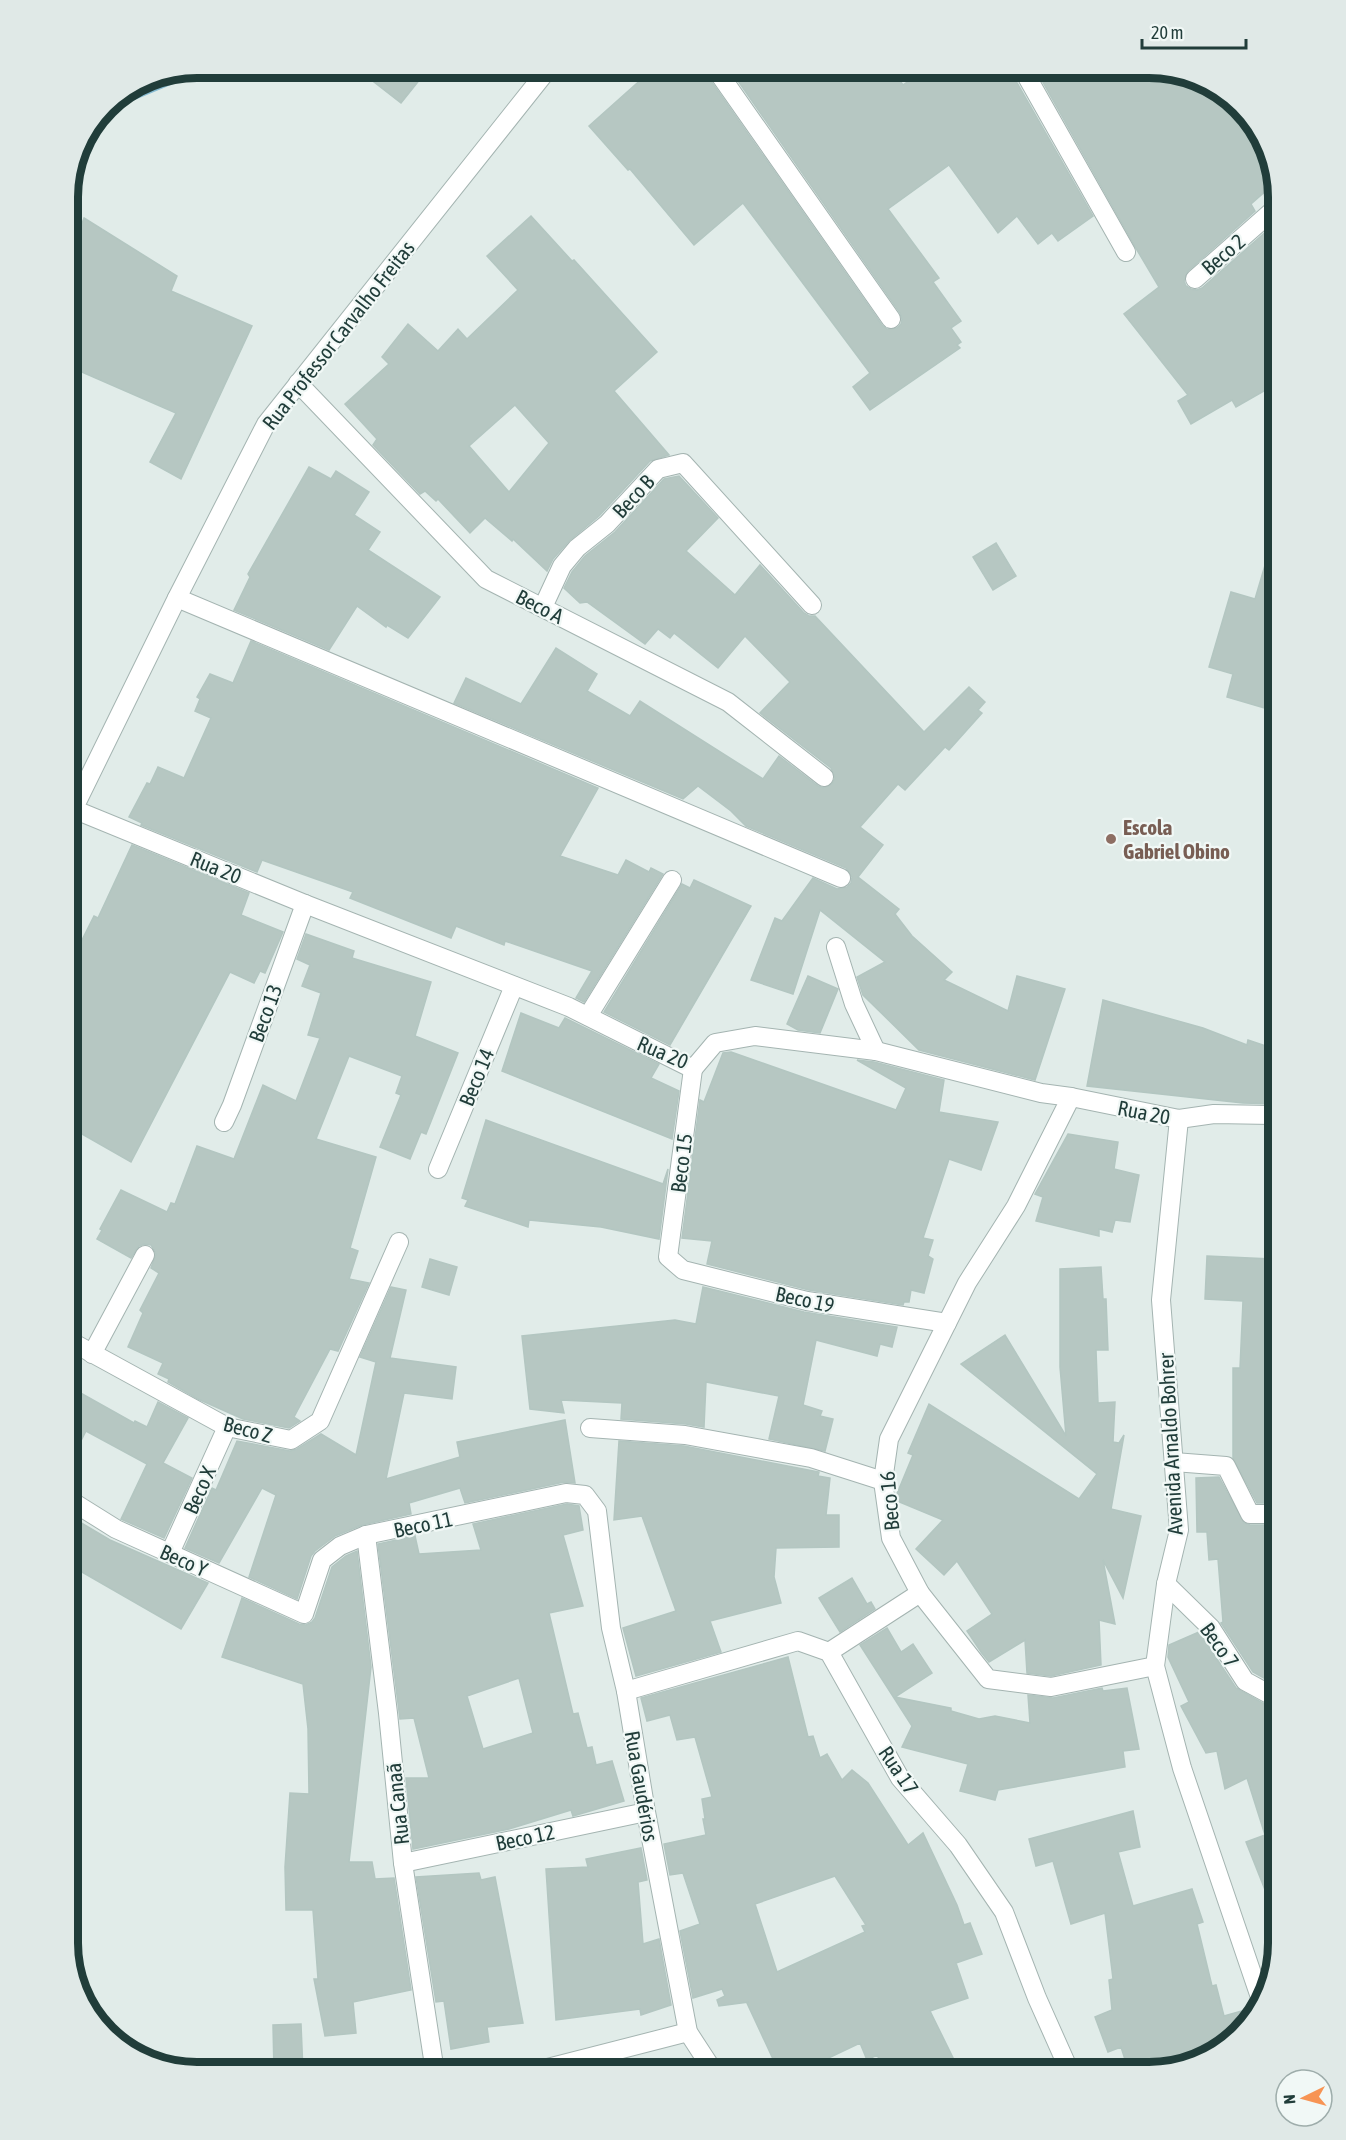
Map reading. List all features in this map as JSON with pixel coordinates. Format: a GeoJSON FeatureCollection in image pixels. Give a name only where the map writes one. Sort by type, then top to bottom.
{"type":"FeatureCollection","features":[{"type":"Feature","properties":{"kind":"street","name":"Rua Professor Carvalho Freitas"},"geometry":{"type":"LineString","coordinates":[[78,798],[266,424],[541,78]]}},
{"type":"Feature","properties":{"kind":"street"},"geometry":{"type":"LineString","coordinates":[[722,78],[891,319]]}},
{"type":"Feature","properties":{"kind":"street"},"geometry":{"type":"LineString","coordinates":[[1028,78],[1126,252]]}},
{"type":"Feature","properties":{"kind":"street","name":"Beco 2"},"geometry":{"type":"LineString","coordinates":[[1195,279],[1268,215]]}},
{"type":"Feature","properties":{"kind":"street","name":"Beco A"},"geometry":{"type":"LineString","coordinates":[[298,383],[486,579],[728,702],[824,777]]}},
{"type":"Feature","properties":{"kind":"street","name":"Beco B"},"geometry":{"type":"LineString","coordinates":[[543,607],[562,566],[577,548],[607,524],[658,469],[683,463],[812,605]]}},
{"type":"Feature","properties":{"kind":"street"},"geometry":{"type":"LineString","coordinates":[[177,598],[841,878]]}},
{"type":"Feature","properties":{"kind":"street","name":"Rua 20"},"geometry":{"type":"LineString","coordinates":[[78,817],[588,1016],[693,1069],[716,1042],[755,1036],[876,1051],[1041,1093],[1179,1119],[1214,1114],[1268,1115]]}},
{"type":"Feature","properties":{"kind":"street"},"geometry":{"type":"LineString","coordinates":[[588,1016],[672,880]]}},
{"type":"Feature","properties":{"kind":"street","name":"Beco 13"},"geometry":{"type":"LineString","coordinates":[[224,1122],[232,1106],[305,904]]}},
{"type":"Feature","properties":{"kind":"street"},"geometry":{"type":"LineString","coordinates":[[836,947],[854,1004],[876,1051]]}},
{"type":"Feature","properties":{"kind":"street","name":"Beco 14"},"geometry":{"type":"LineString","coordinates":[[438,1169],[514,986]]}},
{"type":"Feature","properties":{"kind":"street","name":"Beco 15"},"geometry":{"type":"LineString","coordinates":[[668,1257],[693,1069]]}},
{"type":"Feature","properties":{"kind":"street","name":"Beco 16"},"geometry":{"type":"LineString","coordinates":[[1071,1097],[1016,1206],[967,1283],[889,1439],[883,1481],[891,1538],[920,1593],[988,1680],[1051,1687],[1155,1666]]}},
{"type":"Feature","properties":{"kind":"street","name":"Avenida Arnaldo Bohrer"},"geometry":{"type":"LineString","coordinates":[[1179,1119],[1161,1300],[1179,1530],[1166,1584],[1155,1666],[1182,1768],[1258,1991]]}},
{"type":"Feature","properties":{"kind":"street","name":"Beco Z"},"geometry":{"type":"LineString","coordinates":[[78,1346],[227,1427],[291,1440],[320,1420],[399,1242]]}},
{"type":"Feature","properties":{"kind":"street"},"geometry":{"type":"LineString","coordinates":[[92,1354],[145,1255]]}},
{"type":"Feature","properties":{"kind":"street","name":"Beco 19"},"geometry":{"type":"LineString","coordinates":[[668,1257],[683,1270],[807,1301],[947,1323]]}},
{"type":"Feature","properties":{"kind":"street","name":"Beco X"},"geometry":{"type":"LineString","coordinates":[[170,1553],[227,1427]]}},
{"type":"Feature","properties":{"kind":"street"},"geometry":{"type":"LineString","coordinates":[[590,1428],[685,1435],[811,1458],[883,1481]]}},
{"type":"Feature","properties":{"kind":"street"},"geometry":{"type":"LineString","coordinates":[[1174,1462],[1227,1466],[1250,1514],[1268,1514]]}},
{"type":"Feature","properties":{"kind":"street","name":"Beco 11"},"geometry":{"type":"LineString","coordinates":[[304,1614],[322,1560],[340,1546],[366,1535],[566,1494],[585,1495]]}},
{"type":"Feature","properties":{"kind":"street","name":"Rua Gaudérios"},"geometry":{"type":"LineString","coordinates":[[585,1495],[597,1511],[611,1628],[626,1691],[646,1812],[688,2032],[708,2062]]}},
{"type":"Feature","properties":{"kind":"street","name":"Beco Y"},"geometry":{"type":"LineString","coordinates":[[78,1505],[116,1529],[304,1614]]}},
{"type":"Feature","properties":{"kind":"street","name":"Rua Canaã"},"geometry":{"type":"LineString","coordinates":[[366,1535],[388,1713],[403,1863],[433,2062]]}},
{"type":"Feature","properties":{"kind":"street","name":"Beco 7"},"geometry":{"type":"LineString","coordinates":[[1166,1584],[1211,1628],[1245,1681],[1268,1694]]}},
{"type":"Feature","properties":{"kind":"street"},"geometry":{"type":"LineString","coordinates":[[626,1691],[798,1641],[829,1652],[920,1593]]}},
{"type":"Feature","properties":{"kind":"street","name":"Rua 17"},"geometry":{"type":"LineString","coordinates":[[829,1652],[900,1778],[958,1845],[1004,1912],[1065,2062]]}},
{"type":"Feature","properties":{"kind":"street","name":"Beco 12"},"geometry":{"type":"LineString","coordinates":[[403,1863],[646,1812]]}},
{"type":"Feature","properties":{"kind":"street"},"geometry":{"type":"LineString","coordinates":[[571,2062],[688,2032]]}},
{"type":"Feature","properties":{"kind":"building"},"geometry":{"type":"Polygon","coordinates":[[[369,78],[421,78],[401,103],[369,78]]]}},
{"type":"Feature","properties":{"kind":"building"},"geometry":{"type":"Polygon","coordinates":[[[643,78],[709,78],[887,329],[897,328],[901,324],[900,313],[736,78],[898,78],[903,85],[914,78],[1014,78],[1093,216],[1058,241],[1052,233],[1038,244],[1017,216],[998,233],[949,165],[888,209],[939,278],[933,282],[961,321],[951,328],[961,342],[957,345],[960,348],[870,410],[853,387],[870,373],[743,203],[694,245],[630,169],[628,170],[589,126],[643,78]]]}},
{"type":"Feature","properties":{"kind":"building"},"geometry":{"type":"Polygon","coordinates":[[[1041,78],[1157,78],[1187,84],[1215,98],[1238,119],[1252,138],[1262,159],[1268,189],[1251,204],[1255,211],[1188,271],[1184,281],[1191,289],[1202,288],[1268,230],[1268,389],[1236,407],[1232,400],[1191,424],[1178,401],[1188,395],[1124,314],[1159,287],[1041,78]]]}},
{"type":"Feature","properties":{"kind":"building"},"geometry":{"type":"Polygon","coordinates":[[[531,216],[657,352],[614,391],[669,455],[650,461],[599,516],[569,541],[553,559],[547,571],[513,539],[512,541],[485,518],[470,533],[438,499],[436,501],[425,491],[420,494],[373,445],[377,439],[345,404],[389,364],[382,357],[408,324],[438,351],[458,329],[467,339],[518,290],[487,256],[531,216]],[[515,405],[469,446],[509,492],[549,443],[515,405]]]}},
{"type":"Feature","properties":{"kind":"building"},"geometry":{"type":"Polygon","coordinates":[[[84,218],[177,276],[171,291],[252,326],[181,479],[150,462],[176,413],[78,370],[78,234],[84,218]]]}},
{"type":"Feature","properties":{"kind":"building"},"geometry":{"type":"Polygon","coordinates":[[[309,467],[331,479],[336,471],[369,492],[354,515],[380,532],[368,550],[440,597],[408,638],[387,625],[386,627],[357,606],[329,650],[234,610],[250,577],[248,574],[309,467]]]}},
{"type":"Feature","properties":{"kind":"building"},"geometry":{"type":"Polygon","coordinates":[[[679,476],[718,518],[686,551],[735,595],[760,565],[804,613],[815,616],[924,732],[969,687],[985,702],[978,710],[982,713],[949,750],[945,747],[905,790],[898,784],[860,827],[883,845],[858,877],[899,909],[895,914],[912,936],[952,972],[944,980],[1008,1011],[1017,976],[1065,989],[1035,1080],[919,1050],[863,995],[857,977],[885,962],[820,910],[793,994],[751,980],[775,918],[782,921],[813,878],[837,889],[847,887],[852,877],[846,868],[746,826],[731,811],[698,786],[683,799],[454,703],[466,678],[521,704],[556,648],[597,674],[587,691],[630,716],[640,701],[763,779],[779,756],[818,786],[823,788],[832,784],[835,778],[831,768],[760,713],[790,682],[745,636],[718,668],[674,633],[670,638],[658,629],[645,644],[587,602],[580,603],[564,588],[572,572],[585,556],[615,532],[664,479],[679,476]]]}},
{"type":"Feature","properties":{"kind":"building"},"geometry":{"type":"Polygon","coordinates":[[[996,543],[1016,576],[993,590],[973,557],[996,543]]]}},
{"type":"Feature","properties":{"kind":"building"},"geometry":{"type":"Polygon","coordinates":[[[1268,555],[1268,709],[1227,697],[1233,674],[1209,667],[1231,592],[1255,599],[1268,555]]]}},
{"type":"Feature","properties":{"kind":"building"},"geometry":{"type":"Polygon","coordinates":[[[251,641],[598,788],[560,856],[618,875],[626,860],[649,872],[651,868],[663,874],[584,1002],[576,998],[592,971],[505,941],[504,945],[456,926],[451,938],[350,898],[353,892],[262,860],[257,872],[141,825],[142,823],[129,817],[158,767],[184,778],[211,718],[195,711],[200,699],[197,697],[210,674],[233,683],[251,641]]]}},
{"type":"Feature","properties":{"kind":"building"},"geometry":{"type":"Polygon","coordinates":[[[132,845],[249,893],[241,915],[283,932],[265,973],[260,971],[254,983],[230,972],[131,1162],[78,1132],[78,948],[94,916],[98,918],[132,845]]]}},
{"type":"Feature","properties":{"kind":"building"},"geometry":{"type":"Polygon","coordinates":[[[694,880],[751,906],[670,1045],[604,1012],[682,884],[690,888],[694,880]]]}},
{"type":"Feature","properties":{"kind":"building"},"geometry":{"type":"Polygon","coordinates":[[[306,934],[354,951],[352,958],[431,982],[415,1036],[458,1053],[426,1134],[421,1132],[410,1159],[380,1147],[401,1095],[396,1093],[402,1076],[349,1056],[316,1139],[376,1157],[350,1248],[358,1251],[349,1279],[369,1283],[338,1351],[330,1349],[294,1417],[300,1421],[289,1428],[243,1419],[198,1399],[158,1374],[163,1363],[128,1347],[143,1313],[140,1310],[159,1273],[151,1268],[156,1254],[151,1245],[144,1244],[139,1246],[131,1258],[97,1239],[121,1190],[167,1212],[171,1203],[175,1204],[197,1146],[234,1159],[263,1085],[296,1101],[320,1038],[308,1035],[321,993],[302,986],[310,965],[297,959],[306,934]]]}},
{"type":"Feature","properties":{"kind":"building"},"geometry":{"type":"Polygon","coordinates":[[[808,976],[838,989],[820,1033],[798,1030],[787,1024],[808,976]]]}},
{"type":"Feature","properties":{"kind":"building"},"geometry":{"type":"Polygon","coordinates":[[[1103,1000],[1203,1028],[1247,1045],[1248,1040],[1268,1047],[1268,1104],[1087,1086],[1103,1000]]]}},
{"type":"Feature","properties":{"kind":"building"},"geometry":{"type":"Polygon","coordinates":[[[521,1013],[559,1028],[565,1018],[659,1064],[651,1078],[679,1091],[672,1139],[502,1071],[521,1013]]]}},
{"type":"Feature","properties":{"kind":"building"},"geometry":{"type":"Polygon","coordinates":[[[731,1052],[896,1110],[906,1088],[857,1060],[874,1062],[944,1080],[939,1112],[998,1122],[981,1170],[949,1159],[923,1238],[933,1240],[928,1256],[933,1259],[924,1293],[911,1290],[909,1302],[904,1302],[903,1305],[809,1290],[707,1264],[712,1241],[682,1238],[700,1100],[704,1102],[723,1053],[731,1052]]]}},
{"type":"Feature","properties":{"kind":"building"},"geometry":{"type":"Polygon","coordinates":[[[486,1120],[663,1184],[668,1169],[659,1239],[601,1227],[529,1220],[528,1227],[465,1206],[468,1200],[462,1198],[486,1120]]]}},
{"type":"Feature","properties":{"kind":"building"},"geometry":{"type":"Polygon","coordinates":[[[1068,1134],[1118,1142],[1114,1169],[1139,1175],[1130,1222],[1115,1220],[1112,1232],[1099,1229],[1099,1236],[1036,1221],[1043,1197],[1035,1194],[1068,1134]]]}},
{"type":"Feature","properties":{"kind":"building"},"geometry":{"type":"Polygon","coordinates":[[[1207,1256],[1268,1259],[1268,1503],[1257,1503],[1233,1458],[1233,1368],[1240,1368],[1243,1301],[1205,1299],[1207,1256]]]}},
{"type":"Feature","properties":{"kind":"building"},"geometry":{"type":"Polygon","coordinates":[[[430,1259],[457,1267],[449,1295],[422,1287],[430,1259]]]}},
{"type":"Feature","properties":{"kind":"building"},"geometry":{"type":"Polygon","coordinates":[[[1101,1267],[1103,1299],[1106,1299],[1108,1350],[1096,1350],[1098,1403],[1115,1402],[1113,1442],[1119,1443],[1124,1435],[1111,1509],[1141,1516],[1123,1598],[1103,1560],[1115,1624],[1099,1620],[1101,1665],[1051,1676],[1027,1673],[1025,1640],[989,1662],[981,1652],[967,1631],[992,1614],[957,1561],[944,1575],[916,1549],[943,1520],[897,1501],[896,1496],[913,1455],[908,1453],[929,1404],[1079,1499],[1097,1474],[961,1364],[1005,1335],[1066,1436],[1060,1367],[1060,1269],[1101,1267]]]}},
{"type":"Feature","properties":{"kind":"building"},"geometry":{"type":"Polygon","coordinates":[[[391,1287],[406,1290],[390,1358],[456,1367],[452,1399],[404,1393],[386,1479],[460,1457],[457,1442],[565,1420],[575,1483],[564,1482],[465,1503],[460,1488],[409,1503],[411,1514],[362,1525],[335,1536],[315,1551],[311,1556],[297,1599],[249,1577],[276,1495],[262,1488],[219,1563],[185,1548],[212,1488],[216,1490],[237,1441],[290,1451],[321,1434],[356,1455],[376,1362],[360,1357],[391,1287]]]}},
{"type":"Feature","properties":{"kind":"building"},"geometry":{"type":"Polygon","coordinates":[[[703,1287],[804,1312],[897,1327],[892,1347],[880,1344],[877,1356],[816,1340],[803,1405],[822,1411],[820,1416],[833,1419],[825,1451],[769,1439],[779,1396],[706,1382],[704,1427],[621,1419],[622,1403],[561,1400],[564,1413],[530,1409],[522,1336],[675,1320],[696,1324],[703,1287]]]}},
{"type":"Feature","properties":{"kind":"building"},"geometry":{"type":"Polygon","coordinates":[[[78,1392],[134,1423],[135,1421],[147,1427],[158,1402],[188,1418],[163,1463],[192,1478],[164,1538],[121,1519],[147,1464],[86,1431],[78,1447],[78,1392]]]}},
{"type":"Feature","properties":{"kind":"building"},"geometry":{"type":"Polygon","coordinates":[[[619,1441],[684,1446],[819,1472],[818,1476],[830,1478],[826,1515],[839,1515],[839,1547],[776,1548],[774,1577],[781,1603],[710,1621],[721,1652],[636,1676],[623,1628],[676,1611],[642,1516],[614,1520],[619,1441]]]}},
{"type":"Feature","properties":{"kind":"building"},"geometry":{"type":"Polygon","coordinates":[[[1219,1477],[1244,1523],[1268,1525],[1268,1680],[1253,1672],[1221,1623],[1223,1622],[1218,1559],[1209,1560],[1207,1532],[1197,1532],[1196,1478],[1219,1477]]]}},
{"type":"Feature","properties":{"kind":"building"},"geometry":{"type":"Polygon","coordinates":[[[567,1504],[579,1506],[583,1530],[563,1535],[583,1606],[549,1613],[573,1714],[578,1713],[587,1748],[592,1747],[596,1765],[612,1761],[624,1801],[573,1816],[571,1810],[509,1829],[413,1849],[406,1778],[429,1778],[414,1718],[400,1719],[378,1544],[415,1536],[419,1554],[481,1550],[473,1524],[567,1504]],[[519,1678],[467,1696],[483,1749],[533,1733],[519,1678]]]}},
{"type":"Feature","properties":{"kind":"building"},"geometry":{"type":"Polygon","coordinates":[[[78,1521],[110,1540],[208,1583],[181,1629],[78,1570],[78,1521]]]}},
{"type":"Feature","properties":{"kind":"building"},"geometry":{"type":"Polygon","coordinates":[[[357,1551],[371,1667],[349,1862],[372,1862],[375,1879],[394,1878],[411,1990],[353,2002],[356,2033],[325,2036],[314,1979],[318,1979],[313,1910],[286,1910],[285,1867],[290,1793],[309,1794],[308,1729],[303,1684],[222,1657],[242,1598],[306,1625],[315,1618],[332,1567],[357,1551]]]}},
{"type":"Feature","properties":{"kind":"building"},"geometry":{"type":"Polygon","coordinates":[[[852,1578],[867,1604],[871,1602],[875,1609],[840,1632],[819,1598],[852,1578]]]}},
{"type":"Feature","properties":{"kind":"building"},"geometry":{"type":"Polygon","coordinates":[[[887,1628],[901,1652],[913,1644],[932,1673],[895,1697],[951,1708],[951,1711],[979,1719],[995,1716],[1030,1723],[1028,1695],[1053,1698],[1102,1688],[1103,1691],[1127,1688],[1139,1749],[1123,1751],[1125,1767],[998,1790],[995,1800],[960,1791],[968,1764],[902,1747],[912,1726],[860,1645],[887,1628]]]}},
{"type":"Feature","properties":{"kind":"building"},"geometry":{"type":"Polygon","coordinates":[[[1199,1632],[1236,1688],[1268,1706],[1268,1897],[1246,1842],[1265,1835],[1247,1778],[1225,1789],[1217,1751],[1206,1753],[1181,1706],[1189,1702],[1168,1657],[1169,1645],[1199,1632]]]}},
{"type":"Feature","properties":{"kind":"building"},"geometry":{"type":"Polygon","coordinates":[[[788,1657],[808,1737],[813,1736],[820,1758],[827,1754],[842,1780],[852,1770],[868,1783],[908,1845],[923,1833],[964,1925],[970,1923],[982,1954],[956,1963],[968,1998],[930,2011],[955,2062],[881,2062],[877,2055],[867,2060],[860,2043],[820,2062],[777,2062],[775,2058],[773,2059],[747,2003],[749,2002],[719,2006],[717,2000],[725,1996],[722,1989],[693,1998],[680,1931],[700,1924],[683,1873],[670,1875],[664,1844],[706,1835],[702,1799],[712,1797],[695,1737],[677,1740],[670,1715],[647,1721],[641,1698],[788,1657]],[[835,1876],[755,1904],[777,1972],[865,1932],[862,1926],[866,1925],[835,1876]]]}},
{"type":"Feature","properties":{"kind":"building"},"geometry":{"type":"Polygon","coordinates":[[[1133,1811],[1140,1847],[1118,1852],[1133,1906],[1192,1889],[1203,1922],[1197,1924],[1212,1986],[1216,1985],[1224,2016],[1247,2009],[1238,2021],[1215,2042],[1202,2050],[1180,2058],[1165,2061],[1126,2062],[1121,2047],[1108,2052],[1095,2017],[1112,2010],[1109,1980],[1113,1979],[1105,1913],[1071,1924],[1053,1861],[1036,1866],[1029,1839],[1133,1811]]]}},
{"type":"Feature","properties":{"kind":"building"},"geometry":{"type":"Polygon","coordinates":[[[641,1848],[647,1880],[638,1882],[643,1944],[659,1939],[671,2005],[641,2015],[640,2009],[556,2020],[546,1869],[588,1867],[586,1859],[641,1848]]]}},
{"type":"Feature","properties":{"kind":"building"},"geometry":{"type":"Polygon","coordinates":[[[479,1873],[481,1880],[495,1877],[523,2023],[487,2027],[489,2042],[451,2049],[444,2001],[436,2002],[416,1877],[479,1873]]]}},
{"type":"Feature","properties":{"kind":"building"},"geometry":{"type":"Polygon","coordinates":[[[301,2024],[303,2062],[274,2062],[273,2025],[301,2024]]]}},
{"type":"Feature","properties":{"kind":"waterway"},"geometry":{"type":"LineString","coordinates":[[140,93],[162,83]]}},
{"type":"Feature","properties":{"kind":"place","name":"Escola Gabriel Obino"},"geometry":{"type":"Point","coordinates":[1111,839]}}]}
